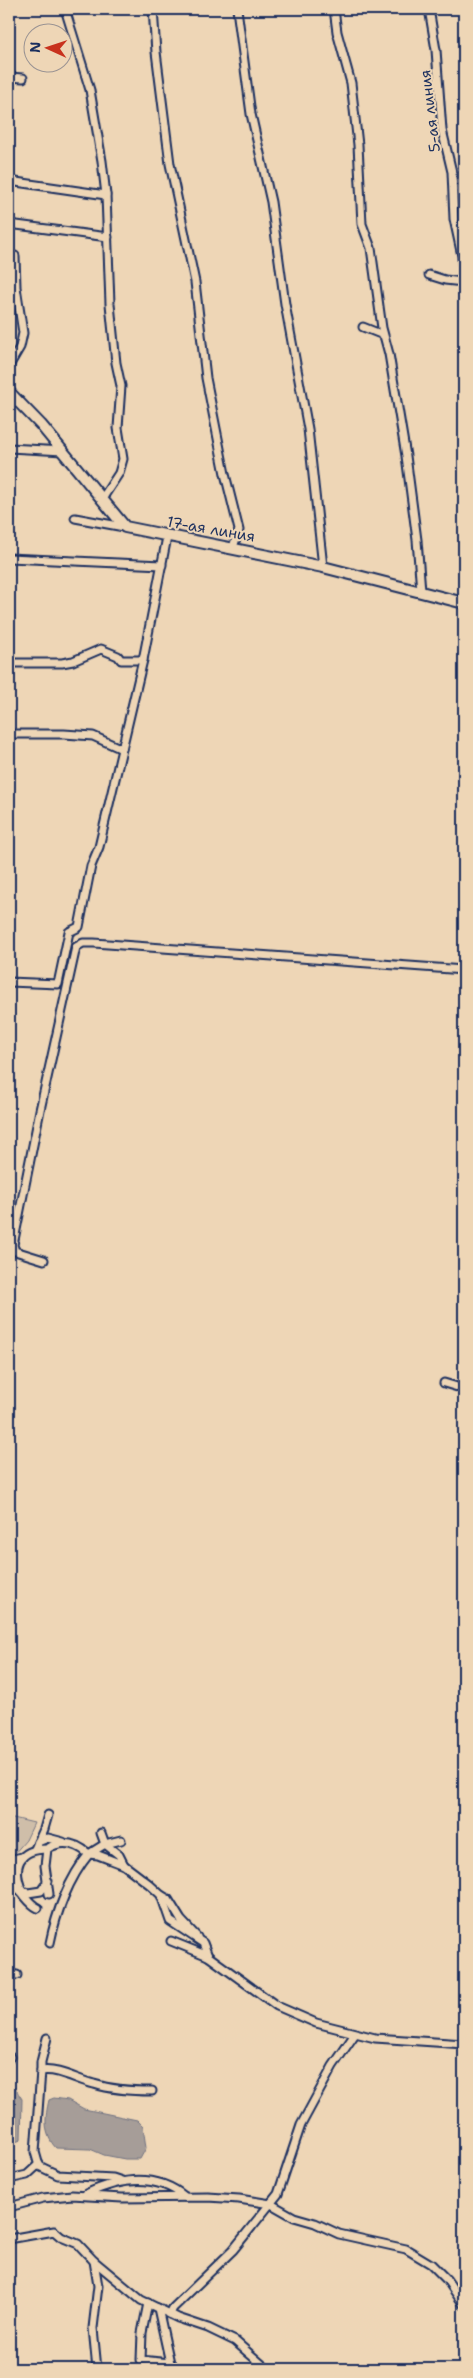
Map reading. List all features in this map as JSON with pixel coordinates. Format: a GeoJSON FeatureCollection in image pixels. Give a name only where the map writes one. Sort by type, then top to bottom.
{"type":"FeatureCollection","features":[{"type":"Feature","properties":{"kind":"street"},"geometry":{"type":"LineString","coordinates":[[65,9],[90,90],[106,195],[110,304],[116,363],[121,386],[118,428],[123,459],[119,472],[102,498]]}},
{"type":"Feature","properties":{"kind":"street"},"geometry":{"type":"LineString","coordinates":[[153,9],[170,164],[195,282],[206,378],[225,474],[239,530],[233,547]]}},
{"type":"Feature","properties":{"kind":"street"},"geometry":{"type":"LineString","coordinates":[[237,9],[250,108],[271,202],[285,304],[308,429],[323,567]]}},
{"type":"Feature","properties":{"kind":"street"},"geometry":{"type":"LineString","coordinates":[[334,9],[337,32],[351,83],[358,145],[362,224],[371,248],[383,335],[389,354],[412,494],[421,591]]}},
{"type":"Feature","properties":{"kind":"street","name":"5-ая линия"},"geometry":{"type":"LineString","coordinates":[[429,9],[436,50],[442,130],[452,172],[454,219],[462,256],[464,299]]}},
{"type":"Feature","properties":{"kind":"street"},"geometry":{"type":"LineString","coordinates":[[9,77],[23,78]]}},
{"type":"Feature","properties":{"kind":"street"},"geometry":{"type":"LineString","coordinates":[[9,181],[106,195]]}},
{"type":"Feature","properties":{"kind":"street"},"geometry":{"type":"LineString","coordinates":[[9,224],[108,237]]}},
{"type":"Feature","properties":{"kind":"street"},"geometry":{"type":"LineString","coordinates":[[9,366],[20,348],[23,333],[16,288],[15,256]]}},
{"type":"Feature","properties":{"kind":"street"},"geometry":{"type":"LineString","coordinates":[[429,275],[445,280],[463,282]]}},
{"type":"Feature","properties":{"kind":"street"},"geometry":{"type":"LineString","coordinates":[[363,327],[383,335]]}},
{"type":"Feature","properties":{"kind":"street"},"geometry":{"type":"LineString","coordinates":[[9,392],[30,412],[125,527]]}},
{"type":"Feature","properties":{"kind":"street"},"geometry":{"type":"LineString","coordinates":[[9,448],[63,451]]}},
{"type":"Feature","properties":{"kind":"street"},"geometry":{"type":"LineString","coordinates":[[74,518],[125,527]]}},
{"type":"Feature","properties":{"kind":"street","name":"17-ая линия"},"geometry":{"type":"LineString","coordinates":[[125,527],[167,537],[233,547],[464,602]]}},
{"type":"Feature","properties":{"kind":"street"},"geometry":{"type":"LineString","coordinates":[[9,982],[58,984],[68,932],[79,927],[91,866],[99,847],[143,660],[167,537]]}},
{"type":"Feature","properties":{"kind":"street"},"geometry":{"type":"LineString","coordinates":[[9,558],[162,565]]}},
{"type":"Feature","properties":{"kind":"street"},"geometry":{"type":"LineString","coordinates":[[9,663],[62,663],[73,661],[101,649],[118,656],[121,660],[143,660]]}},
{"type":"Feature","properties":{"kind":"street"},"geometry":{"type":"LineString","coordinates":[[9,734],[93,736],[122,749]]}},
{"type":"Feature","properties":{"kind":"street"},"geometry":{"type":"LineString","coordinates":[[44,1260],[15,1251],[13,1244],[76,946],[83,943],[94,943],[464,970]]}},
{"type":"Feature","properties":{"kind":"street"},"geometry":{"type":"LineString","coordinates":[[444,1382],[464,1389]]}},
{"type":"Feature","properties":{"kind":"street"},"geometry":{"type":"LineString","coordinates":[[37,1846],[48,1815]]}},
{"type":"Feature","properties":{"kind":"street"},"geometry":{"type":"LineString","coordinates":[[101,1833],[105,1844],[119,1854],[124,1864]]}},
{"type":"Feature","properties":{"kind":"street"},"geometry":{"type":"LineString","coordinates":[[9,1878],[17,1869],[23,1857],[48,1838],[79,1846],[89,1854],[98,1855],[124,1864],[161,1895],[170,1921],[203,1943],[208,1956]]}},
{"type":"Feature","properties":{"kind":"street"},"geometry":{"type":"LineString","coordinates":[[50,1943],[53,1929],[70,1884],[80,1866],[89,1854],[105,1844],[121,1840]]}},
{"type":"Feature","properties":{"kind":"street"},"geometry":{"type":"LineString","coordinates":[[47,1849],[53,1845],[66,1842]]}},
{"type":"Feature","properties":{"kind":"street"},"geometry":{"type":"LineString","coordinates":[[37,1846],[47,1849]]}},
{"type":"Feature","properties":{"kind":"street"},"geometry":{"type":"LineString","coordinates":[[47,1849],[46,1866],[49,1894]]}},
{"type":"Feature","properties":{"kind":"street"},"geometry":{"type":"LineString","coordinates":[[9,1860],[23,1857]]}},
{"type":"Feature","properties":{"kind":"street"},"geometry":{"type":"LineString","coordinates":[[17,1869],[16,1878],[22,1891],[29,1903],[38,1908]]}},
{"type":"Feature","properties":{"kind":"street"},"geometry":{"type":"LineString","coordinates":[[9,1885],[28,1893],[41,1891],[48,1881]]}},
{"type":"Feature","properties":{"kind":"street"},"geometry":{"type":"LineString","coordinates":[[171,1941],[208,1956],[277,2006],[316,2023],[354,2034],[384,2039],[464,2044]]}},
{"type":"Feature","properties":{"kind":"street"},"geometry":{"type":"LineString","coordinates":[[9,1974],[17,1975]]}},
{"type":"Feature","properties":{"kind":"street"},"geometry":{"type":"LineString","coordinates":[[170,2314],[177,2304],[238,2245],[278,2194],[301,2125],[333,2066],[354,2034]]}},
{"type":"Feature","properties":{"kind":"street"},"geometry":{"type":"LineString","coordinates":[[47,2038],[41,2062],[42,2071],[35,2152],[39,2164],[58,2175],[112,2178],[122,2181]]}},
{"type":"Feature","properties":{"kind":"street"},"geometry":{"type":"LineString","coordinates":[[42,2071],[51,2070],[110,2088],[152,2091]]}},
{"type":"Feature","properties":{"kind":"street"},"geometry":{"type":"LineString","coordinates":[[9,2179],[27,2175],[39,2164]]}},
{"type":"Feature","properties":{"kind":"street"},"geometry":{"type":"LineString","coordinates":[[84,2196],[122,2181],[141,2179],[176,2190],[185,2197]]}},
{"type":"Feature","properties":{"kind":"street"},"geometry":{"type":"LineString","coordinates":[[9,2207],[43,2198],[84,2196],[239,2199],[271,2204],[276,2209],[339,2234],[406,2249],[431,2264],[447,2280],[464,2305]]}},
{"type":"Feature","properties":{"kind":"street"},"geometry":{"type":"LineString","coordinates":[[9,2239],[54,2231],[61,2237],[78,2244],[94,2261],[148,2303],[235,2341],[268,2369]]}},
{"type":"Feature","properties":{"kind":"street"},"geometry":{"type":"LineString","coordinates":[[94,2261],[98,2286],[93,2328],[97,2369]]}},
{"type":"Feature","properties":{"kind":"street"},"geometry":{"type":"LineString","coordinates":[[148,2303],[142,2333],[141,2360],[170,2363],[177,2369]]}},
{"type":"Feature","properties":{"kind":"street"},"geometry":{"type":"LineString","coordinates":[[158,2308],[170,2363]]}},
{"type":"Feature","properties":{"kind":"shaded area"},"geometry":{"type":"Polygon","coordinates":[[[9,1817],[34,1823],[26,1840],[14,1854],[9,1854],[9,1817]]]}},
{"type":"Feature","properties":{"kind":"shaded area"},"geometry":{"type":"Polygon","coordinates":[[[9,2087],[15,2088],[22,2099],[21,2140],[9,2144],[9,2087]]]}},
{"type":"Feature","properties":{"kind":"shaded area"},"geometry":{"type":"Polygon","coordinates":[[[54,2098],[68,2100],[84,2109],[137,2120],[143,2126],[146,2148],[140,2159],[125,2159],[104,2155],[90,2149],[56,2148],[49,2137],[46,2125],[49,2100],[54,2098]]]}}]}
